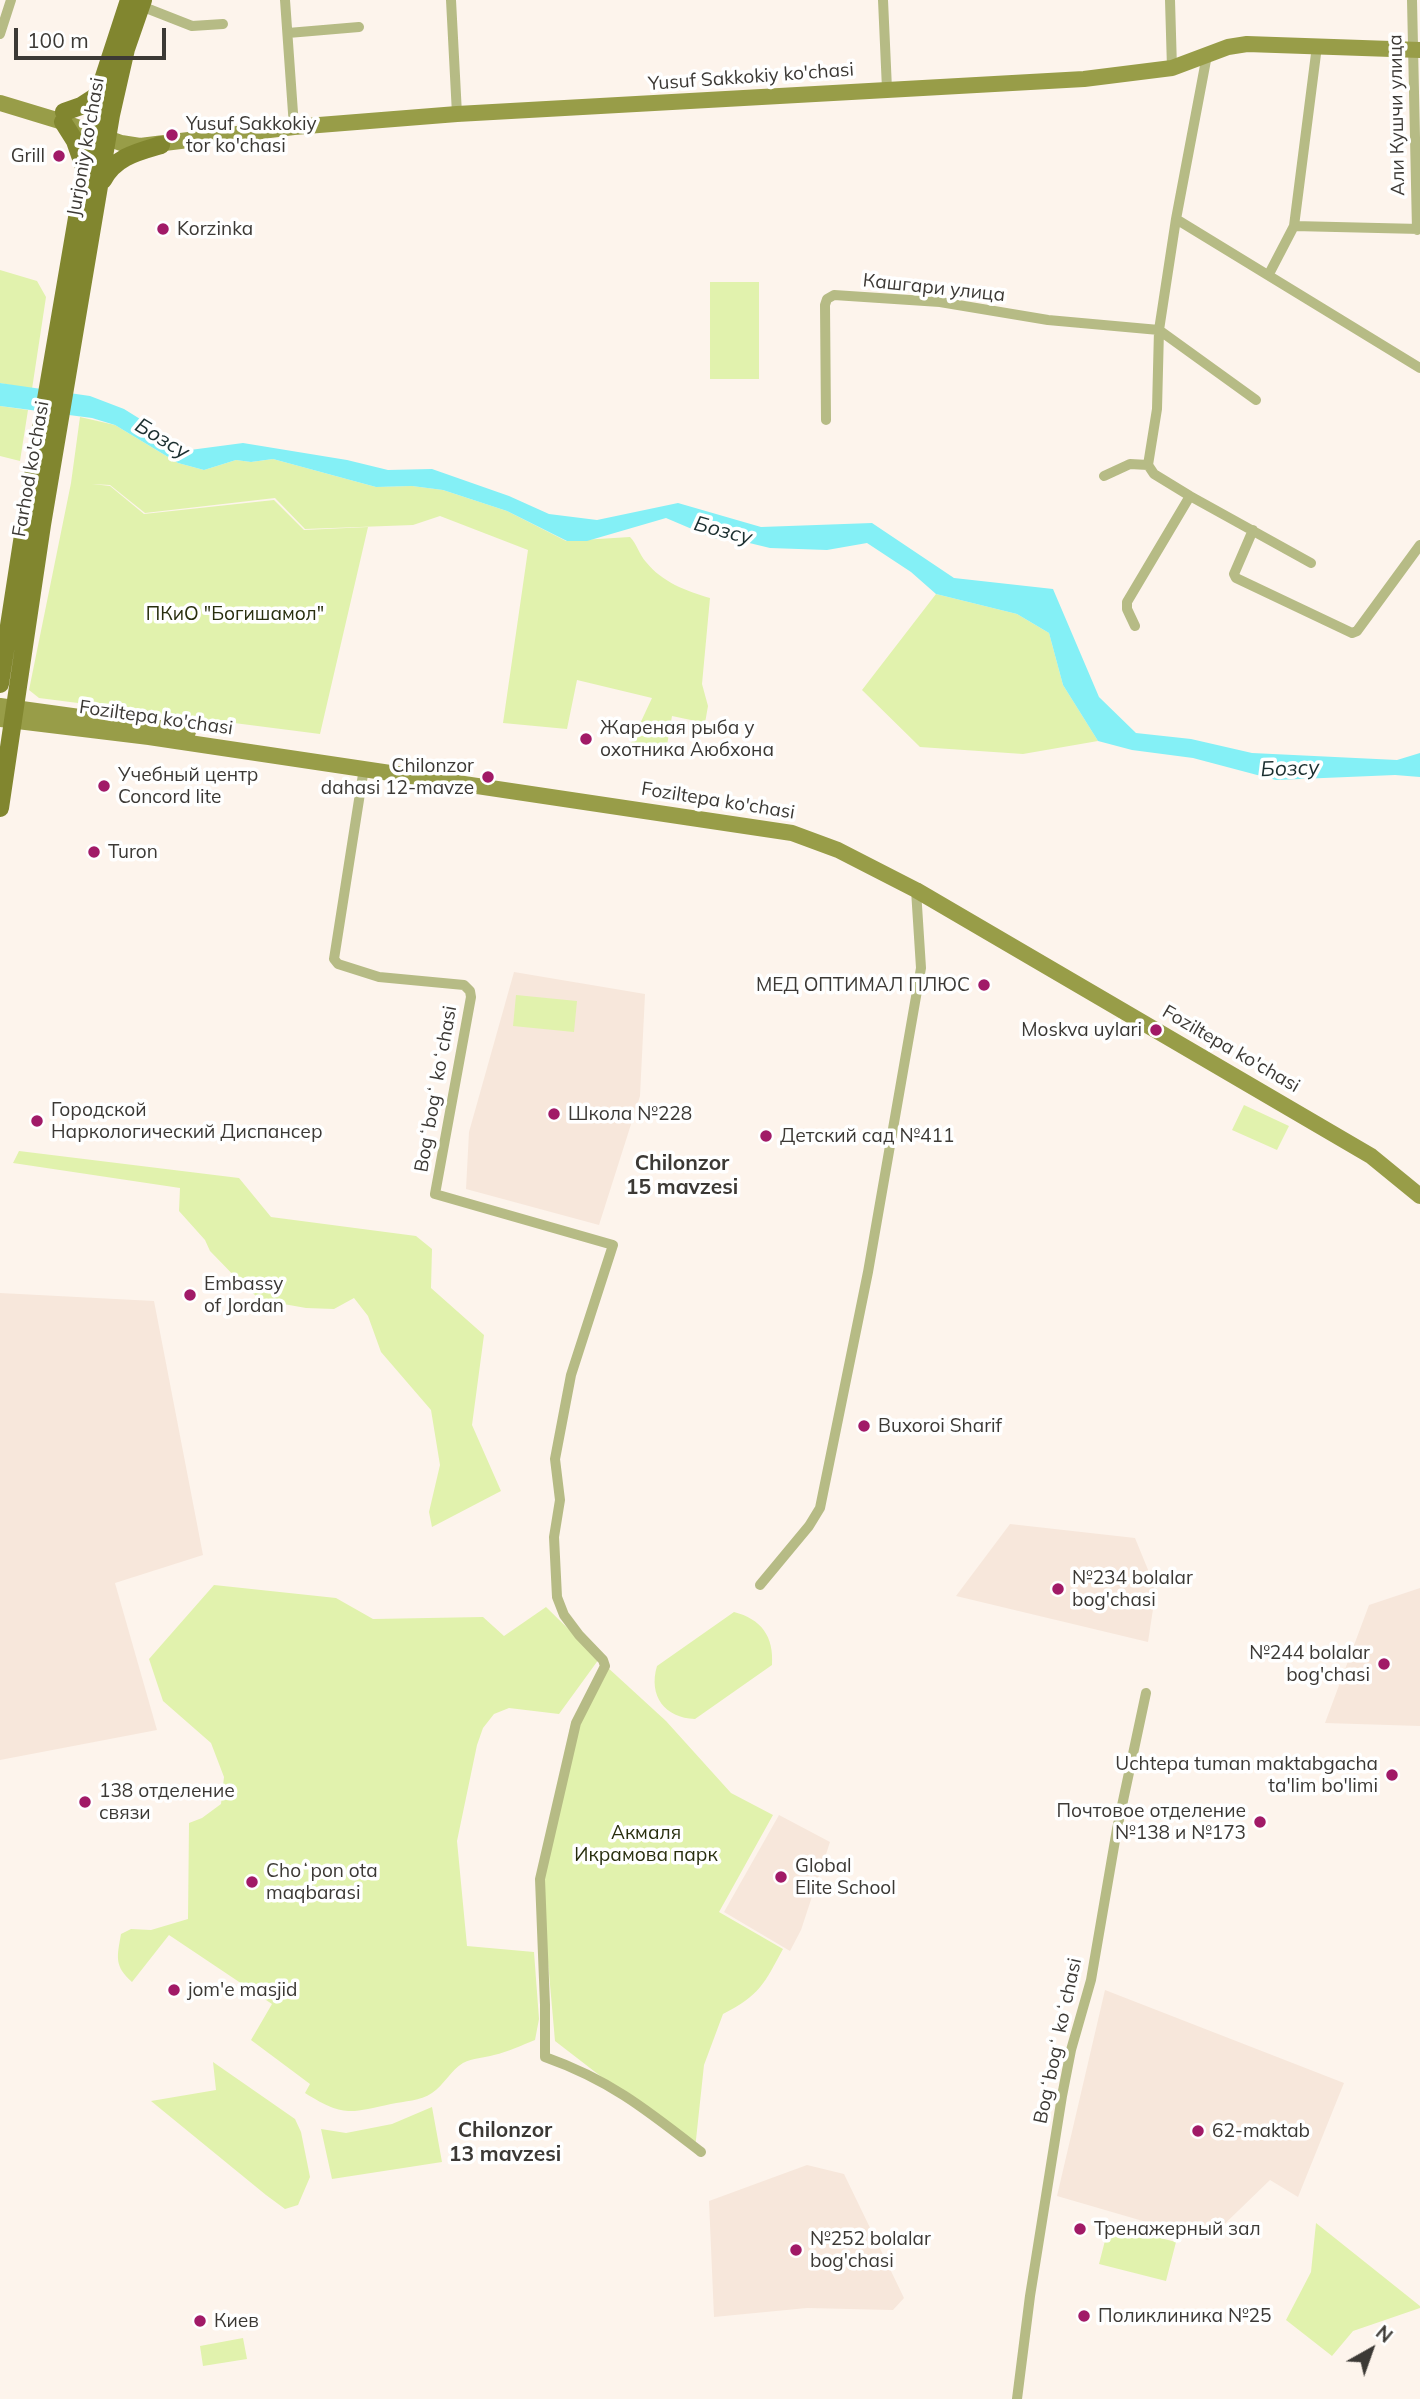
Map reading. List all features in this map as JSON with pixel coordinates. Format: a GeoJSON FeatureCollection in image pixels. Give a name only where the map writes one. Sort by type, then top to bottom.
{"type":"FeatureCollection","features":[{"type":"Feature","properties":{"kind":"main road","name":"Jurjoniy ko'chasi"},"geometry":{"type":"LineString","coordinates":[[71,303],[99,187],[98,95],[137,2]]}},
{"type":"Feature","properties":{"kind":"main road","name":"Jurjoniy ko'chasi"},"geometry":{"type":"LineString","coordinates":[[100,131],[123,61],[137,2]]}},
{"type":"Feature","properties":{"kind":"main road","name":"Yusuf Sakkokiy ko'chasi"},"geometry":{"type":"LineString","coordinates":[[0,94],[140,146],[294,127],[457,114],[1084,79],[1172,68],[1247,44],[1417,50]]}},
{"type":"Feature","properties":{"kind":"main road"},"geometry":{"type":"LineString","coordinates":[[86,173],[63,117],[98,95]]}},
{"type":"Feature","properties":{"kind":"main road","name":"Yusuf Sakkokiy ko'chasi"},"geometry":{"type":"LineString","coordinates":[[0,103],[63,117]]}},
{"type":"Feature","properties":{"kind":"main road","name":"Yusuf Sakkokiy ko'chasi"},"geometry":{"type":"LineString","coordinates":[[100,131],[172,135],[241,125],[294,127]]}},
{"type":"Feature","properties":{"kind":"main road"},"geometry":{"type":"LineString","coordinates":[[71,303],[86,173],[100,131]]}},
{"type":"Feature","properties":{"kind":"main road"},"geometry":{"type":"LineString","coordinates":[[99,187],[114,164],[161,145]]}},
{"type":"Feature","properties":{"kind":"main road","name":"Farhod ko'chasi"},"geometry":{"type":"LineString","coordinates":[[0,684],[33,524],[71,303]]}},
{"type":"Feature","properties":{"kind":"main road","name":"Farhod ko'chasi"},"geometry":{"type":"LineString","coordinates":[[0,808],[7,713],[33,524]]}},
{"type":"Feature","properties":{"kind":"main road","name":"Foziltepa ko'chasi"},"geometry":{"type":"LineString","coordinates":[[7,713],[149,737],[792,832],[918,886],[1371,1156],[1420,1196]]}},
{"type":"Feature","properties":{"kind":"main road","name":"Foziltepa ko'chasi"},"geometry":{"type":"LineString","coordinates":[[7,713],[651,800],[792,824],[841,843],[1354,1133],[1420,1182]]}},
{"type":"Feature","properties":{"kind":"street"},"geometry":{"type":"LineString","coordinates":[[0,34],[11,0]]}},
{"type":"Feature","properties":{"kind":"street"},"geometry":{"type":"LineString","coordinates":[[285,0],[294,127]]}},
{"type":"Feature","properties":{"kind":"street"},"geometry":{"type":"LineString","coordinates":[[452,0],[457,114]]}},
{"type":"Feature","properties":{"kind":"street"},"geometry":{"type":"LineString","coordinates":[[883,0],[887,89]]}},
{"type":"Feature","properties":{"kind":"street"},"geometry":{"type":"LineString","coordinates":[[1170,0],[1172,68]]}},
{"type":"Feature","properties":{"kind":"street","name":"Али Кушчи улица"},"geometry":{"type":"LineString","coordinates":[[1412,0],[1417,50],[1418,229]]}},
{"type":"Feature","properties":{"kind":"street"},"geometry":{"type":"LineString","coordinates":[[137,2],[192,26],[223,24]]}},
{"type":"Feature","properties":{"kind":"street"},"geometry":{"type":"LineString","coordinates":[[288,33],[359,27]]}},
{"type":"Feature","properties":{"kind":"street"},"geometry":{"type":"LineString","coordinates":[[1269,274],[1294,226],[1317,46]]}},
{"type":"Feature","properties":{"kind":"street"},"geometry":{"type":"LineString","coordinates":[[1207,55],[1176,219],[1159,330],[1157,409],[1148,465],[1154,474],[1190,496],[1311,563]]}},
{"type":"Feature","properties":{"kind":"street"},"geometry":{"type":"LineString","coordinates":[[1176,219],[1420,368]]}},
{"type":"Feature","properties":{"kind":"street"},"geometry":{"type":"LineString","coordinates":[[1294,226],[1418,229]]}},
{"type":"Feature","properties":{"kind":"street","name":"Кашгари улица"},"geometry":{"type":"LineString","coordinates":[[826,420],[825,305],[827,299],[834,295],[940,302],[1048,320],[1159,330]]}},
{"type":"Feature","properties":{"kind":"street"},"geometry":{"type":"LineString","coordinates":[[1159,330],[1256,400]]}},
{"type":"Feature","properties":{"kind":"street"},"geometry":{"type":"LineString","coordinates":[[1104,476],[1130,464],[1148,465]]}},
{"type":"Feature","properties":{"kind":"street"},"geometry":{"type":"LineString","coordinates":[[1135,626],[1126,609],[1127,602],[1190,496]]}},
{"type":"Feature","properties":{"kind":"street"},"geometry":{"type":"LineString","coordinates":[[1253,530],[1234,574],[1236,578],[1352,633],[1357,631],[1420,545]]}},
{"type":"Feature","properties":{"kind":"street","name":"Bogʻbogʻ koʻchasi"},"geometry":{"type":"LineString","coordinates":[[364,768],[334,959],[338,964],[379,976],[464,985],[470,991],[435,1194],[613,1245],[571,1375],[555,1459],[560,1500],[554,1537],[557,1597],[564,1615],[603,1660],[605,1666],[576,1723],[540,1879],[545,2057],[603,2081],[637,2102],[701,2152]]}},
{"type":"Feature","properties":{"kind":"street"},"geometry":{"type":"LineString","coordinates":[[760,1585],[809,1526],[820,1508],[868,1272],[921,968],[918,886]]}},
{"type":"Feature","properties":{"kind":"street","name":"Bogʻbogʻ koʻchasi"},"geometry":{"type":"LineString","coordinates":[[1017,2399],[1030,2296],[1062,2096],[1071,2050],[1091,1980],[1117,1829],[1146,1693]]}},
{"type":"Feature","properties":{"kind":"shaded area","name":"Школа №228"},"geometry":{"type":"Polygon","coordinates":[[[514,972],[645,994],[640,1096],[599,1225],[466,1189],[469,1132],[514,972]]]}},
{"type":"Feature","properties":{"kind":"shaded area"},"geometry":{"type":"Polygon","coordinates":[[[0,1293],[154,1301],[203,1555],[115,1583],[157,1730],[0,1760],[0,1293]]]}},
{"type":"Feature","properties":{"kind":"shaded area","name":"№234 bolalar bog'chasi"},"geometry":{"type":"Polygon","coordinates":[[[1010,1524],[1135,1538],[1153,1582],[1155,1596],[1148,1642],[956,1596],[1010,1524]]]}},
{"type":"Feature","properties":{"kind":"shaded area","name":"№244 bolalar bog'chasi"},"geometry":{"type":"Polygon","coordinates":[[[1420,1588],[1420,1726],[1325,1723],[1369,1605],[1420,1588]]]}},
{"type":"Feature","properties":{"kind":"shaded area","name":"Global Elite School"},"geometry":{"type":"Polygon","coordinates":[[[779,1815],[830,1842],[801,1930],[790,1951],[724,1912],[779,1815]]]}},
{"type":"Feature","properties":{"kind":"shaded area","name":"62-maktab"},"geometry":{"type":"Polygon","coordinates":[[[1105,1990],[1344,2083],[1298,2197],[1270,2180],[1208,2240],[1057,2196],[1105,1990]]]}},
{"type":"Feature","properties":{"kind":"shaded area","name":"№252 bolalar bog'chasi"},"geometry":{"type":"Polygon","coordinates":[[[807,2165],[844,2174],[904,2298],[893,2310],[807,2308],[714,2317],[709,2201],[807,2165]]]}},
{"type":"Feature","properties":{"kind":"green space"},"geometry":{"type":"Polygon","coordinates":[[[0,270],[37,281],[46,297],[32,389],[0,383],[0,270]]]}},
{"type":"Feature","properties":{"kind":"green space"},"geometry":{"type":"Polygon","coordinates":[[[710,282],[759,282],[759,379],[710,379],[710,282]]]}},
{"type":"Feature","properties":{"kind":"green space"},"geometry":{"type":"Polygon","coordinates":[[[0,406],[28,410],[20,461],[0,456],[0,406]]]}},
{"type":"Feature","properties":{"kind":"green space","name":"ПКиО \"Богишамол\""},"geometry":{"type":"Polygon","coordinates":[[[80,417],[115,425],[178,463],[204,470],[236,460],[251,462],[273,459],[376,487],[412,486],[443,490],[507,511],[566,541],[630,537],[644,559],[659,575],[683,589],[710,598],[702,684],[708,706],[705,723],[672,716],[666,751],[631,743],[652,698],[577,680],[567,729],[503,723],[528,550],[440,516],[413,525],[305,529],[275,498],[145,513],[110,485],[92,484],[110,486],[144,514],[274,500],[304,530],[368,527],[320,734],[39,698],[29,690],[71,483],[80,417]]]}},
{"type":"Feature","properties":{"kind":"green space"},"geometry":{"type":"Polygon","coordinates":[[[936,594],[1017,614],[1049,633],[1063,685],[1098,741],[1023,754],[920,747],[862,690],[936,594]]]}},
{"type":"Feature","properties":{"kind":"green space"},"geometry":{"type":"Polygon","coordinates":[[[516,995],[577,1001],[574,1032],[513,1026],[516,995]]]}},
{"type":"Feature","properties":{"kind":"green space"},"geometry":{"type":"Polygon","coordinates":[[[1244,1105],[1289,1126],[1277,1150],[1232,1130],[1244,1105]]]}},
{"type":"Feature","properties":{"kind":"green space"},"geometry":{"type":"Polygon","coordinates":[[[19,1151],[239,1178],[271,1217],[416,1236],[432,1249],[431,1288],[484,1335],[472,1425],[501,1491],[432,1527],[429,1512],[440,1465],[431,1410],[381,1352],[368,1316],[354,1298],[334,1309],[306,1308],[261,1300],[210,1251],[205,1240],[179,1211],[180,1188],[13,1163],[19,1151]]]}},
{"type":"Feature","properties":{"kind":"green space"},"geometry":{"type":"Polygon","coordinates":[[[214,1585],[336,1598],[373,1619],[483,1617],[504,1636],[546,1607],[599,1659],[559,1714],[509,1708],[494,1714],[483,1728],[457,1841],[467,1946],[534,1952],[539,2019],[535,2040],[463,2063],[436,2090],[422,2098],[347,2111],[329,2106],[305,2093],[310,2084],[251,2040],[272,2004],[169,1935],[132,1982],[122,1971],[118,1961],[121,1934],[131,1929],[151,1930],[188,1919],[189,1823],[202,1818],[221,1804],[224,1777],[211,1743],[163,1701],[149,1659],[214,1585]]]}},
{"type":"Feature","properties":{"kind":"green space"},"geometry":{"type":"Polygon","coordinates":[[[734,1612],[752,1619],[764,1630],[771,1645],[772,1665],[695,1719],[684,1718],[667,1710],[657,1696],[657,1666],[734,1612]]]}},
{"type":"Feature","properties":{"kind":"green space","name":"Акмаля Икрамова парк"},"geometry":{"type":"Polygon","coordinates":[[[606,1666],[666,1721],[731,1793],[773,1815],[719,1912],[783,1949],[760,1988],[723,2014],[704,2065],[695,2149],[555,2041],[541,1883],[571,1723],[606,1666]]]}},
{"type":"Feature","properties":{"kind":"green space"},"geometry":{"type":"Polygon","coordinates":[[[213,2062],[295,2119],[301,2132],[310,2177],[298,2205],[285,2209],[151,2101],[216,2090],[213,2062]]]}},
{"type":"Feature","properties":{"kind":"green space"},"geometry":{"type":"Polygon","coordinates":[[[432,2107],[442,2162],[332,2179],[321,2129],[346,2133],[392,2124],[432,2107]]]}},
{"type":"Feature","properties":{"kind":"green space"},"geometry":{"type":"Polygon","coordinates":[[[1316,2223],[1420,2308],[1353,2331],[1332,2356],[1286,2320],[1311,2272],[1316,2223]]]}},
{"type":"Feature","properties":{"kind":"green space"},"geometry":{"type":"Polygon","coordinates":[[[1109,2225],[1176,2242],[1166,2281],[1099,2264],[1109,2225]]]}},
{"type":"Feature","properties":{"kind":"green space"},"geometry":{"type":"Polygon","coordinates":[[[243,2338],[247,2359],[203,2366],[200,2346],[243,2338]]]}},
{"type":"Feature","properties":{"kind":"water","name":"Бозсу"},"geometry":{"type":"Polygon","coordinates":[[[0,383],[90,396],[124,409],[190,450],[243,443],[347,460],[388,470],[432,469],[509,496],[549,514],[597,520],[678,503],[761,527],[872,523],[954,578],[1053,589],[1099,697],[1136,733],[1191,739],[1252,753],[1397,760],[1420,753],[1420,777],[1395,775],[1276,780],[1193,758],[1132,750],[1098,741],[1063,685],[1049,633],[1017,614],[936,594],[911,572],[867,543],[827,550],[770,548],[737,540],[713,538],[666,518],[587,541],[567,541],[507,511],[443,490],[412,486],[376,487],[273,459],[251,462],[236,460],[204,470],[178,463],[115,425],[92,418],[0,406],[0,383]]]}},
{"type":"Feature","properties":{"kind":"place","name":"Yusuf Sakkokiy tor ko'chasi"},"geometry":{"type":"Point","coordinates":[172,135]}},
{"type":"Feature","properties":{"kind":"place","name":"Grill"},"geometry":{"type":"Point","coordinates":[59,156]}},
{"type":"Feature","properties":{"kind":"place","name":"Korzinka"},"geometry":{"type":"Point","coordinates":[163,229]}},
{"type":"Feature","properties":{"kind":"place","name":"Жареная рыба у охотника Аюбхона"},"geometry":{"type":"Point","coordinates":[586,739]}},
{"type":"Feature","properties":{"kind":"place","name":"Chilonzor dahasi 12-mavze"},"geometry":{"type":"Point","coordinates":[488,777]}},
{"type":"Feature","properties":{"kind":"place","name":"Учебный центр Concord lite"},"geometry":{"type":"Point","coordinates":[104,786]}},
{"type":"Feature","properties":{"kind":"place","name":"Turon"},"geometry":{"type":"Point","coordinates":[94,852]}},
{"type":"Feature","properties":{"kind":"place","name":"МЕД ОПТИМАЛ ПЛЮС"},"geometry":{"type":"Point","coordinates":[984,985]}},
{"type":"Feature","properties":{"kind":"place","name":"Moskva uylari"},"geometry":{"type":"Point","coordinates":[1156,1030]}},
{"type":"Feature","properties":{"kind":"place","name":"Школа №228"},"geometry":{"type":"Point","coordinates":[554,1114]}},
{"type":"Feature","properties":{"kind":"place","name":"Городской Наркологический Диспансер"},"geometry":{"type":"Point","coordinates":[37,1121]}},
{"type":"Feature","properties":{"kind":"place","name":"Детский сад №411"},"geometry":{"type":"Point","coordinates":[766,1136]}},
{"type":"Feature","properties":{"kind":"place","name":"Embassy of Jordan"},"geometry":{"type":"Point","coordinates":[190,1295]}},
{"type":"Feature","properties":{"kind":"place","name":"Buxoroi Sharif"},"geometry":{"type":"Point","coordinates":[864,1426]}},
{"type":"Feature","properties":{"kind":"place","name":"№234 bolalar bog'chasi"},"geometry":{"type":"Point","coordinates":[1058,1589]}},
{"type":"Feature","properties":{"kind":"place","name":"№244 bolalar bog'chasi"},"geometry":{"type":"Point","coordinates":[1384,1664]}},
{"type":"Feature","properties":{"kind":"place","name":"Uchtepa tuman maktabgacha ta'lim bo'limi"},"geometry":{"type":"Point","coordinates":[1392,1775]}},
{"type":"Feature","properties":{"kind":"place","name":"138 отделение связи"},"geometry":{"type":"Point","coordinates":[85,1802]}},
{"type":"Feature","properties":{"kind":"place","name":"Почтовое отделение №138 и №173"},"geometry":{"type":"Point","coordinates":[1260,1822]}},
{"type":"Feature","properties":{"kind":"place","name":"Global Elite School"},"geometry":{"type":"Point","coordinates":[781,1877]}},
{"type":"Feature","properties":{"kind":"place","name":"Choʻpon ota maqbarasi"},"geometry":{"type":"Point","coordinates":[252,1882]}},
{"type":"Feature","properties":{"kind":"place","name":"jom'e masjid"},"geometry":{"type":"Point","coordinates":[174,1990]}},
{"type":"Feature","properties":{"kind":"place","name":"62-maktab"},"geometry":{"type":"Point","coordinates":[1198,2131]}},
{"type":"Feature","properties":{"kind":"place","name":"Тренажерный зал"},"geometry":{"type":"Point","coordinates":[1080,2229]}},
{"type":"Feature","properties":{"kind":"place","name":"№252 bolalar bog'chasi"},"geometry":{"type":"Point","coordinates":[796,2250]}},
{"type":"Feature","properties":{"kind":"place","name":"Поликлиника №25"},"geometry":{"type":"Point","coordinates":[1084,2316]}},
{"type":"Feature","properties":{"kind":"place","name":"Киев"},"geometry":{"type":"Point","coordinates":[200,2321]}},
{"type":"Feature","properties":{"kind":"district","name":"Chilonzor 15 mavzesi"},"geometry":{"type":"Point","coordinates":[682,1176]}},
{"type":"Feature","properties":{"kind":"district","name":"Chilonzor 13 mavzesi"},"geometry":{"type":"Point","coordinates":[505,2143]}}]}
